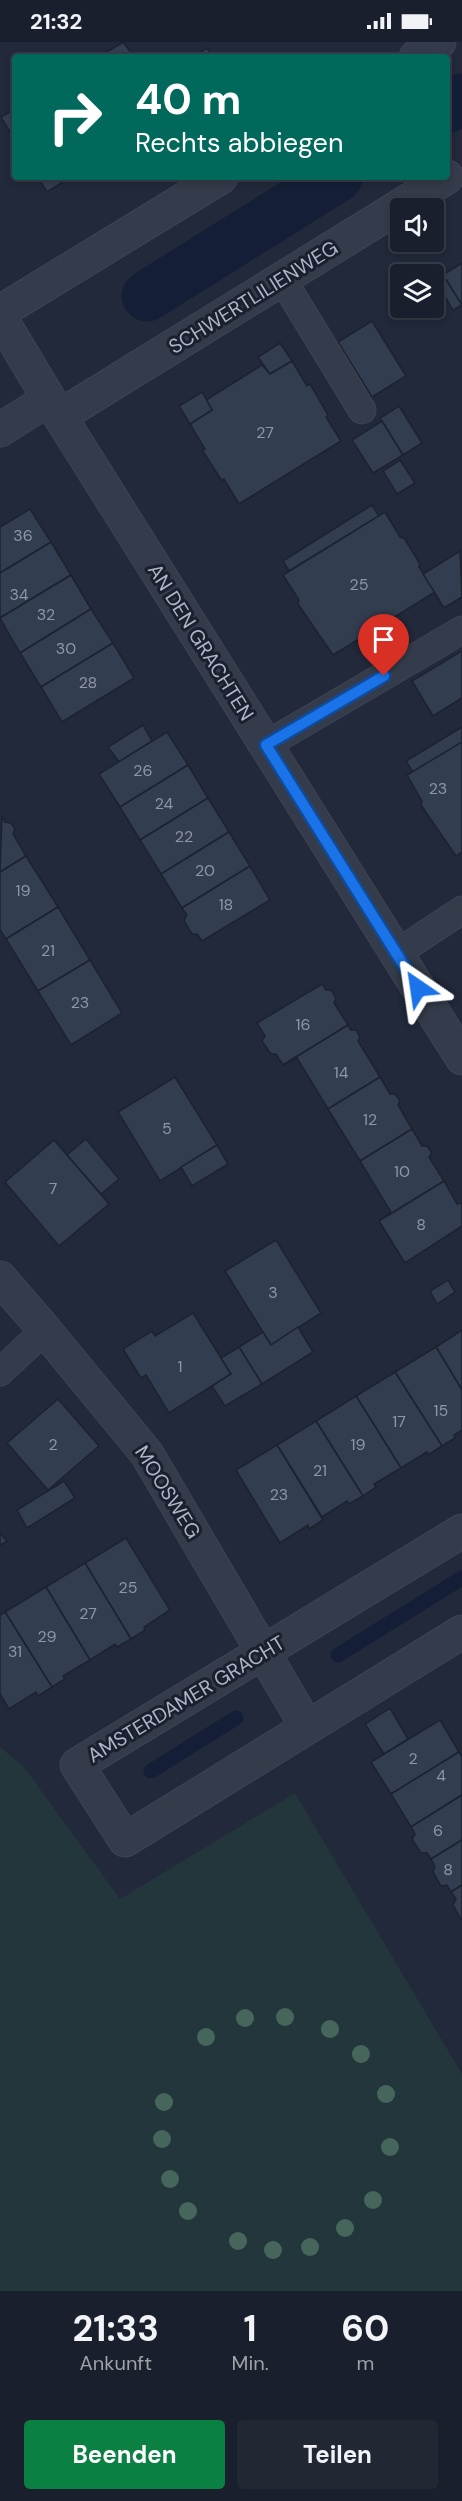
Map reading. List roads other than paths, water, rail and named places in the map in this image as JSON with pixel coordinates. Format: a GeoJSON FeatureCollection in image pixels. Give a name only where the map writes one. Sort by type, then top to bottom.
{"type":"FeatureCollection","features":[{"type":"Feature","properties":{"kind":"street"},"geometry":{"type":"LineString","coordinates":[[421,54],[439,42]]}},
{"type":"Feature","properties":{"kind":"street"},"geometry":{"type":"LineString","coordinates":[[1,321],[216,180]]}},
{"type":"Feature","properties":{"kind":"street","name":"SCHWERTLILIENWEG"},"geometry":{"type":"LineString","coordinates":[[0,430],[54,408],[282,279],[442,180]]}},
{"type":"Feature","properties":{"kind":"street","name":"AN DEN GRACHTEN"},"geometry":{"type":"LineString","coordinates":[[1,321],[462,1058]]}},
{"type":"Feature","properties":{"kind":"street","name":"MOOSWEG"},"geometry":{"type":"LineString","coordinates":[[0,1278],[45,1329],[147,1454],[307,1727]]}},
{"type":"Feature","properties":{"kind":"street","name":"AMSTERDAMER GRACHT"},"geometry":{"type":"LineString","coordinates":[[461,1636],[307,1727],[125,1840],[77,1765],[462,1531]]}},
{"type":"Feature","properties":{"kind":"lane"},"geometry":{"type":"LineString","coordinates":[[282,279],[362,410]]}},
{"type":"Feature","properties":{"kind":"lane"},"geometry":{"type":"LineString","coordinates":[[266,745],[462,630]]}},
{"type":"Feature","properties":{"kind":"lane"},"geometry":{"type":"LineString","coordinates":[[397,953],[462,910]]}},
{"type":"Feature","properties":{"kind":"lane"},"geometry":{"type":"LineString","coordinates":[[0,1372],[45,1329]]}},
{"type":"Feature","properties":{"kind":"waterway"},"geometry":{"type":"LineString","coordinates":[[450,106],[462,99]]}},
{"type":"Feature","properties":{"kind":"waterway"},"geometry":{"type":"LineString","coordinates":[[147,296],[332,180]]}},
{"type":"Feature","properties":{"kind":"waterway"},"geometry":{"type":"LineString","coordinates":[[338,1655],[462,1578]]}},
{"type":"Feature","properties":{"kind":"waterway"},"geometry":{"type":"LineString","coordinates":[[151,1771],[236,1718]]}}]}
